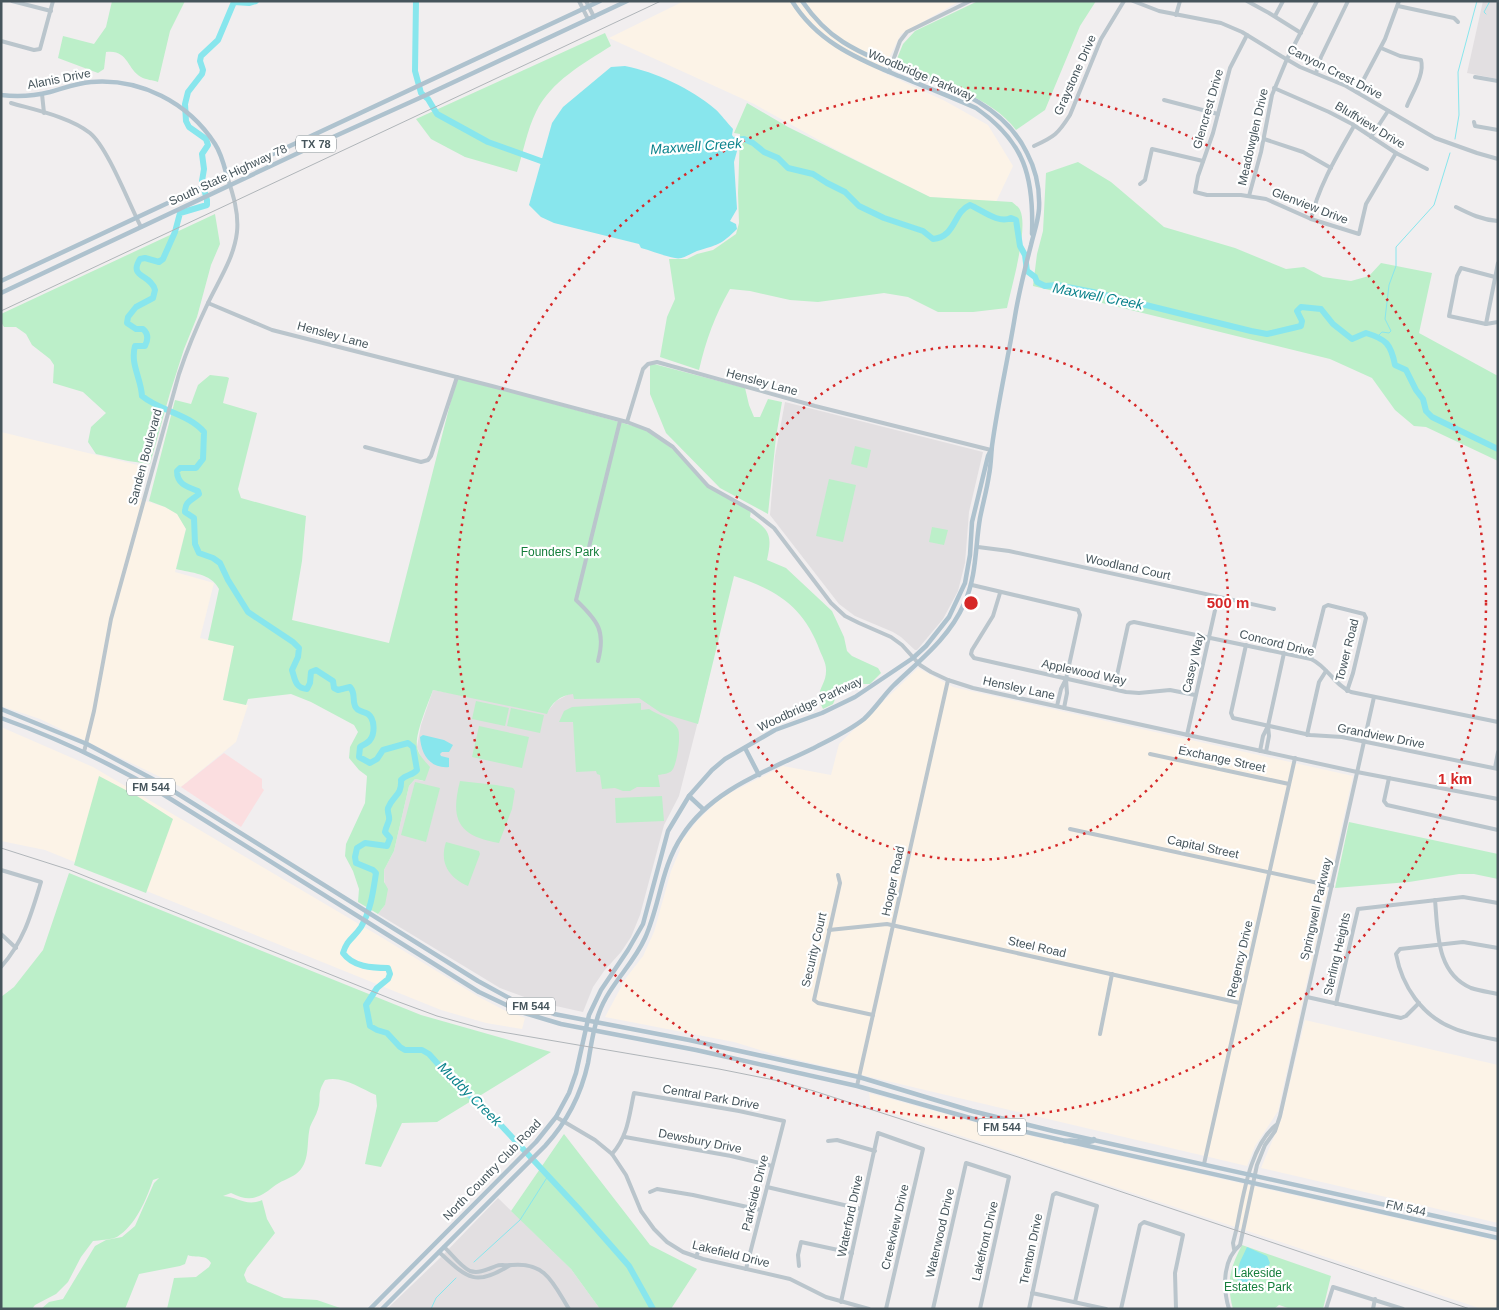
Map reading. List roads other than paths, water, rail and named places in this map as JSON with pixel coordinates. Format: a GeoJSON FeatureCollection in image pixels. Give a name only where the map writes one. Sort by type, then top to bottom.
{"type":"FeatureCollection","features":[{"type":"Feature","properties":{"kind":"main road","name":"TX 78"},"geometry":{"type":"LineString","coordinates":[[583,9],[587,4],[600,1]]}},
{"type":"Feature","properties":{"kind":"main road","name":"TX 78"},"geometry":{"type":"LineString","coordinates":[[588,19],[627,1]]}},
{"type":"Feature","properties":{"kind":"main road","name":"Woodbridge Parkway"},"geometry":{"type":"LineString","coordinates":[[792,1],[808,23],[836,47],[857,59],[976,108],[990,118],[1014,144],[1030,180],[1033,215],[1032,238]]}},
{"type":"Feature","properties":{"kind":"main road","name":"Woodbridge Parkway"},"geometry":{"type":"LineString","coordinates":[[596,1022],[602,1005],[643,943],[650,927],[664,873],[676,845],[689,825],[703,809],[740,784],[843,734],[863,720],[890,689],[936,646],[958,618],[972,585],[978,547],[979,523],[989,479],[991,450],[1021,283],[1032,238],[1037,227],[1039,212],[1038,182],[1026,149],[1010,126],[984,104],[967,95],[891,65],[843,42],[826,29],[802,1]]}},
{"type":"Feature","properties":{"kind":"main road","name":"South State Highway 78"},"geometry":{"type":"LineString","coordinates":[[1,281],[583,9]]}},
{"type":"Feature","properties":{"kind":"main road","name":"South State Highway 78"},"geometry":{"type":"LineString","coordinates":[[1,293],[588,19]]}},
{"type":"Feature","properties":{"kind":"main road"},"geometry":{"type":"LineString","coordinates":[[836,47],[843,42]]}},
{"type":"Feature","properties":{"kind":"main road","name":"Alanis Drive"},"geometry":{"type":"LineString","coordinates":[[1,95],[42,94],[90,82],[134,84],[158,94],[188,114],[216,145],[227,176]]}},
{"type":"Feature","properties":{"kind":"main road","name":"Woodbridge Parkway"},"geometry":{"type":"LineString","coordinates":[[588,1021],[599,993],[628,950],[642,924],[668,831],[689,796],[712,770],[725,759],[775,730],[855,697],[913,658],[926,646],[949,617],[965,583],[970,555],[972,522],[979,489],[991,450]]}},
{"type":"Feature","properties":{"kind":"main road"},"geometry":{"type":"LineString","coordinates":[[971,537],[978,537]]}},
{"type":"Feature","properties":{"kind":"main road"},"geometry":{"type":"LineString","coordinates":[[965,583],[972,585]]}},
{"type":"Feature","properties":{"kind":"main road","name":"FM 544"},"geometry":{"type":"LineString","coordinates":[[1,710],[87,744],[155,780],[458,969],[503,995],[536,1008],[588,1021],[681,1038],[859,1077],[986,1114],[1094,1140],[1498,1230]]}},
{"type":"Feature","properties":{"kind":"main road","name":"FM 544"},"geometry":{"type":"LineString","coordinates":[[1,718],[107,762],[147,784],[453,976],[493,1000],[521,1012],[561,1024],[696,1050],[858,1086],[996,1125],[1498,1238]]}},
{"type":"Feature","properties":{"kind":"main road"},"geometry":{"type":"LineString","coordinates":[[745,748],[759,775]]}},
{"type":"Feature","properties":{"kind":"main road"},"geometry":{"type":"LineString","coordinates":[[689,796],[703,809]]}},
{"type":"Feature","properties":{"kind":"main road"},"geometry":{"type":"LineString","coordinates":[[238,841],[242,834]]}},
{"type":"Feature","properties":{"kind":"main road"},"geometry":{"type":"LineString","coordinates":[[656,871],[664,873]]}},
{"type":"Feature","properties":{"kind":"main road"},"geometry":{"type":"LineString","coordinates":[[642,924],[650,927]]}},
{"type":"Feature","properties":{"kind":"main road"},"geometry":{"type":"LineString","coordinates":[[453,976],[458,969]]}},
{"type":"Feature","properties":{"kind":"main road"},"geometry":{"type":"LineString","coordinates":[[613,971],[621,976]]}},
{"type":"Feature","properties":{"kind":"main road","name":"North Country Club Road"},"geometry":{"type":"LineString","coordinates":[[370,1309],[536,1142],[556,1117],[574,1080],[588,1021]]}},
{"type":"Feature","properties":{"kind":"main road","name":"North Country Club Road"},"geometry":{"type":"LineString","coordinates":[[382,1309],[524,1168],[564,1122],[581,1087],[596,1022]]}},
{"type":"Feature","properties":{"kind":"main road"},"geometry":{"type":"LineString","coordinates":[[770,1067],[772,1058]]}},
{"type":"Feature","properties":{"kind":"main road"},"geometry":{"type":"LineString","coordinates":[[897,1097],[919,1100],[923,1100],[926,1097]]}},
{"type":"Feature","properties":{"kind":"main road"},"geometry":{"type":"LineString","coordinates":[[1064,1141],[1071,1139],[1090,1142],[1094,1140]]}},
{"type":"Feature","properties":{"kind":"main road"},"geometry":{"type":"LineString","coordinates":[[1156,1162],[1158,1154]]}},
{"type":"Feature","properties":{"kind":"main road"},"geometry":{"type":"LineString","coordinates":[[1332,1202],[1333,1193]]}},
{"type":"Feature","properties":{"kind":"main road"},"geometry":{"type":"LineString","coordinates":[[1411,1219],[1413,1210]]}},
{"type":"Feature","properties":{"kind":"main road"},"geometry":{"type":"LineString","coordinates":[[1498,1230],[1498,1238]]}},
{"type":"Feature","properties":{"kind":"main road"},"geometry":{"type":"LineString","coordinates":[[436,1242],[444,1247]]}},
{"type":"Feature","properties":{"kind":"main road"},"geometry":{"type":"LineString","coordinates":[[436,1242],[439,1252]]}},
{"type":"Feature","properties":{"kind":"street"},"geometry":{"type":"LineString","coordinates":[[12,1],[51,11]]}},
{"type":"Feature","properties":{"kind":"street"},"geometry":{"type":"LineString","coordinates":[[1,41],[34,50],[40,49],[53,1]]}},
{"type":"Feature","properties":{"kind":"street"},"geometry":{"type":"LineString","coordinates":[[579,1],[588,19]]}},
{"type":"Feature","properties":{"kind":"street"},"geometry":{"type":"LineString","coordinates":[[889,72],[900,41],[907,32],[970,1]]}},
{"type":"Feature","properties":{"kind":"street","name":"Graystone Drive"},"geometry":{"type":"LineString","coordinates":[[1034,146],[1053,138],[1070,115],[1102,39],[1124,1]]}},
{"type":"Feature","properties":{"kind":"street","name":"Canyon Crest Drive"},"geometry":{"type":"LineString","coordinates":[[1133,1],[1159,11],[1221,23],[1248,35],[1286,60],[1357,92],[1435,138],[1498,159]]}},
{"type":"Feature","properties":{"kind":"street"},"geometry":{"type":"LineString","coordinates":[[1176,15],[1180,1]]}},
{"type":"Feature","properties":{"kind":"street"},"geometry":{"type":"LineString","coordinates":[[1247,1],[1301,33]]}},
{"type":"Feature","properties":{"kind":"street"},"geometry":{"type":"LineString","coordinates":[[1275,16],[1283,1]]}},
{"type":"Feature","properties":{"kind":"street","name":"Meadowglen Drive"},"geometry":{"type":"LineString","coordinates":[[1249,196],[1264,140],[1274,88],[1286,60],[1317,1]]}},
{"type":"Feature","properties":{"kind":"street"},"geometry":{"type":"LineString","coordinates":[[1316,73],[1321,58],[1348,1]]}},
{"type":"Feature","properties":{"kind":"street"},"geometry":{"type":"LineString","coordinates":[[587,4],[594,16]]}},
{"type":"Feature","properties":{"kind":"street"},"geometry":{"type":"LineString","coordinates":[[1357,92],[1381,48],[1399,4],[1454,18],[1458,22]]}},
{"type":"Feature","properties":{"kind":"street","name":"Glencrest Drive"},"geometry":{"type":"LineString","coordinates":[[1194,192],[1230,68],[1248,35]]}},
{"type":"Feature","properties":{"kind":"street"},"geometry":{"type":"LineString","coordinates":[[1381,48],[1400,56],[1421,60],[1421,73],[1407,106]]}},
{"type":"Feature","properties":{"kind":"street"},"geometry":{"type":"LineString","coordinates":[[1476,76],[1498,81]]}},
{"type":"Feature","properties":{"kind":"street","name":"Bluffview Drive"},"geometry":{"type":"LineString","coordinates":[[1274,88],[1329,112],[1396,153],[1427,169]]}},
{"type":"Feature","properties":{"kind":"street"},"geometry":{"type":"LineString","coordinates":[[42,94],[44,114]]}},
{"type":"Feature","properties":{"kind":"street"},"geometry":{"type":"LineString","coordinates":[[1164,100],[1218,114]]}},
{"type":"Feature","properties":{"kind":"street"},"geometry":{"type":"LineString","coordinates":[[11,103],[73,123],[90,133],[105,152],[141,227]]}},
{"type":"Feature","properties":{"kind":"street"},"geometry":{"type":"LineString","coordinates":[[1371,136],[1388,111]]}},
{"type":"Feature","properties":{"kind":"street"},"geometry":{"type":"LineString","coordinates":[[1474,122],[1476,126],[1498,130]]}},
{"type":"Feature","properties":{"kind":"street"},"geometry":{"type":"LineString","coordinates":[[1311,219],[1319,190],[1354,126]]}},
{"type":"Feature","properties":{"kind":"street"},"geometry":{"type":"LineString","coordinates":[[1264,140],[1289,147],[1318,159],[1331,168]]}},
{"type":"Feature","properties":{"kind":"street"},"geometry":{"type":"LineString","coordinates":[[1140,184],[1145,180],[1152,149],[1203,162]]}},
{"type":"Feature","properties":{"kind":"street","name":"Glenview Drive"},"geometry":{"type":"LineString","coordinates":[[1194,192],[1207,195],[1241,195],[1266,199],[1311,219],[1359,234],[1366,204],[1396,153]]}},
{"type":"Feature","properties":{"kind":"street","name":"Sanden Boulevard"},"geometry":{"type":"LineString","coordinates":[[84,752],[111,618],[170,403],[191,339],[229,261],[236,241],[238,217],[227,176]]}},
{"type":"Feature","properties":{"kind":"street"},"geometry":{"type":"LineString","coordinates":[[1456,207],[1474,216],[1498,221]]}},
{"type":"Feature","properties":{"kind":"street"},"geometry":{"type":"LineString","coordinates":[[1486,324],[1498,263]]}},
{"type":"Feature","properties":{"kind":"street"},"geometry":{"type":"LineString","coordinates":[[1495,277],[1460,268],[1449,316],[1486,324],[1498,322]]}},
{"type":"Feature","properties":{"kind":"street","name":"Hensley Lane"},"geometry":{"type":"LineString","coordinates":[[208,303],[272,330],[627,422],[648,430],[673,447],[708,486],[752,510],[774,528],[838,610],[859,623],[891,637],[902,645],[918,663],[948,680],[973,688],[1357,772],[1498,799]]}},
{"type":"Feature","properties":{"kind":"street","name":"Hensley Lane"},"geometry":{"type":"LineString","coordinates":[[627,422],[643,369],[648,364],[657,362],[815,406],[991,450]]}},
{"type":"Feature","properties":{"kind":"street"},"geometry":{"type":"LineString","coordinates":[[364,448],[421,462],[428,460],[431,456],[456,377]]}},
{"type":"Feature","properties":{"kind":"street"},"geometry":{"type":"LineString","coordinates":[[598,662],[602,644],[600,634],[595,621],[576,600],[620,421]]}},
{"type":"Feature","properties":{"kind":"street","name":"Woodland Court"},"geometry":{"type":"LineString","coordinates":[[978,547],[1010,551],[1274,609]]}},
{"type":"Feature","properties":{"kind":"street"},"geometry":{"type":"LineString","coordinates":[[972,585],[1076,609],[1079,612],[1066,679],[1064,708]]}},
{"type":"Feature","properties":{"kind":"street","name":"Applewood Way"},"geometry":{"type":"LineString","coordinates":[[1000,592],[993,616],[976,642],[971,654],[974,658],[1114,689],[1139,693],[1170,690],[1195,695]]}},
{"type":"Feature","properties":{"kind":"street","name":"Casey Way"},"geometry":{"type":"LineString","coordinates":[[1187,735],[1218,597]]}},
{"type":"Feature","properties":{"kind":"street","name":"Tower Road"},"geometry":{"type":"LineString","coordinates":[[1311,659],[1325,606],[1346,609],[1365,615],[1353,673],[1347,690]]}},
{"type":"Feature","properties":{"kind":"street","name":"Concord Drive"},"geometry":{"type":"LineString","coordinates":[[1114,689],[1130,623],[1311,659],[1326,671],[1336,684],[1347,690],[1498,722]]}},
{"type":"Feature","properties":{"kind":"street","name":"Grandview Drive"},"geometry":{"type":"LineString","coordinates":[[1246,645],[1231,713],[1235,719],[1307,735],[1337,736],[1496,768]]}},
{"type":"Feature","properties":{"kind":"street"},"geometry":{"type":"LineString","coordinates":[[1260,751],[1268,726],[1284,654]]}},
{"type":"Feature","properties":{"kind":"street"},"geometry":{"type":"LineString","coordinates":[[1307,735],[1319,682],[1326,671]]}},
{"type":"Feature","properties":{"kind":"street"},"geometry":{"type":"LineString","coordinates":[[1057,706],[1061,689],[1066,679]]}},
{"type":"Feature","properties":{"kind":"street","name":"Hooper Road"},"geometry":{"type":"LineString","coordinates":[[858,1086],[948,680]]}},
{"type":"Feature","properties":{"kind":"street","name":"Springwell Parkway"},"geometry":{"type":"LineString","coordinates":[[1234,1249],[1240,1245],[1261,1155],[1275,1131],[1280,1116],[1374,697]]}},
{"type":"Feature","properties":{"kind":"street"},"geometry":{"type":"LineString","coordinates":[[1266,752],[1269,736],[1268,726]]}},
{"type":"Feature","properties":{"kind":"street"},"geometry":{"type":"LineString","coordinates":[[1496,768],[1498,752]]}},
{"type":"Feature","properties":{"kind":"street","name":"Exchange Street"},"geometry":{"type":"LineString","coordinates":[[1150,754],[1289,784]]}},
{"type":"Feature","properties":{"kind":"street","name":"Regency Drive"},"geometry":{"type":"LineString","coordinates":[[1204,1164],[1295,758]]}},
{"type":"Feature","properties":{"kind":"street"},"geometry":{"type":"LineString","coordinates":[[1389,778],[1385,803],[1387,805],[1498,830]]}},
{"type":"Feature","properties":{"kind":"street","name":"Capital Street"},"geometry":{"type":"LineString","coordinates":[[1070,829],[1332,886]]}},
{"type":"Feature","properties":{"kind":"street"},"geometry":{"type":"LineString","coordinates":[[1,870],[41,882],[30,922],[16,948],[1,967]]}},
{"type":"Feature","properties":{"kind":"street","name":"Security Court"},"geometry":{"type":"LineString","coordinates":[[838,875],[840,883],[814,1000],[818,1003],[873,1015]]}},
{"type":"Feature","properties":{"kind":"street"},"geometry":{"type":"LineString","coordinates":[[1498,903],[1468,897],[1434,900],[1440,944],[1445,963],[1458,980],[1474,989],[1498,994]]}},
{"type":"Feature","properties":{"kind":"street","name":"Sterling Heights"},"geometry":{"type":"LineString","coordinates":[[1336,1004],[1358,909],[1434,900]]}},
{"type":"Feature","properties":{"kind":"street","name":"Steel Road"},"geometry":{"type":"LineString","coordinates":[[829,930],[887,924],[894,925],[1240,1003]]}},
{"type":"Feature","properties":{"kind":"street"},"geometry":{"type":"LineString","coordinates":[[1,934],[16,948]]}},
{"type":"Feature","properties":{"kind":"street"},"geometry":{"type":"LineString","coordinates":[[1498,948],[1466,942],[1400,948],[1396,954],[1408,989],[1433,1016],[1452,1028],[1498,1040]]}},
{"type":"Feature","properties":{"kind":"street"},"geometry":{"type":"LineString","coordinates":[[1100,1034],[1112,974]]}},
{"type":"Feature","properties":{"kind":"street"},"geometry":{"type":"LineString","coordinates":[[1307,997],[1401,1018],[1406,1016],[1419,1003]]}},
{"type":"Feature","properties":{"kind":"street","name":"Central Park Drive"},"geometry":{"type":"LineString","coordinates":[[625,1136],[634,1093],[708,1105],[784,1121]]}},
{"type":"Feature","properties":{"kind":"street","name":"Lakefield Drive"},"geometry":{"type":"LineString","coordinates":[[556,1117],[595,1140],[612,1154],[626,1175],[642,1211],[654,1229],[667,1242],[683,1252],[790,1279],[826,1297],[869,1309]]}},
{"type":"Feature","properties":{"kind":"street","name":"Parkside Drive"},"geometry":{"type":"LineString","coordinates":[[746,1269],[784,1121]]}},
{"type":"Feature","properties":{"kind":"street","name":"Springwell Parkway"},"geometry":{"type":"LineString","coordinates":[[1229,1309],[1225,1282],[1227,1268],[1234,1249],[1233,1243],[1249,1175],[1257,1150],[1271,1129],[1276,1125]]}},
{"type":"Feature","properties":{"kind":"street","name":"Waterford Drive"},"geometry":{"type":"LineString","coordinates":[[841,1302],[878,1134],[923,1149]]}},
{"type":"Feature","properties":{"kind":"street"},"geometry":{"type":"LineString","coordinates":[[612,1154],[625,1136]]}},
{"type":"Feature","properties":{"kind":"street","name":"Dewsbury Drive"},"geometry":{"type":"LineString","coordinates":[[625,1136],[731,1156],[772,1166]]}},
{"type":"Feature","properties":{"kind":"street"},"geometry":{"type":"LineString","coordinates":[[828,1141],[837,1140],[875,1151]]}},
{"type":"Feature","properties":{"kind":"street","name":"Creekview Drive"},"geometry":{"type":"LineString","coordinates":[[886,1309],[923,1149]]}},
{"type":"Feature","properties":{"kind":"street","name":"Waterwood Drive"},"geometry":{"type":"LineString","coordinates":[[933,1309],[966,1163],[1009,1177]]}},
{"type":"Feature","properties":{"kind":"street","name":"Lakefront Drive"},"geometry":{"type":"LineString","coordinates":[[980,1309],[1009,1177]]}},
{"type":"Feature","properties":{"kind":"street"},"geometry":{"type":"LineString","coordinates":[[767,1187],[862,1209]]}},
{"type":"Feature","properties":{"kind":"street"},"geometry":{"type":"LineString","coordinates":[[650,1192],[657,1189],[761,1210]]}},
{"type":"Feature","properties":{"kind":"street","name":"Trenton Drive"},"geometry":{"type":"LineString","coordinates":[[1029,1309],[1054,1194],[1096,1206],[1075,1302]]}},
{"type":"Feature","properties":{"kind":"street"},"geometry":{"type":"LineString","coordinates":[[1121,1309],[1142,1223],[1144,1222],[1183,1235],[1175,1273],[1176,1309]]}},
{"type":"Feature","properties":{"kind":"street"},"geometry":{"type":"LineString","coordinates":[[1238,1222],[1245,1223]]}},
{"type":"Feature","properties":{"kind":"street"},"geometry":{"type":"LineString","coordinates":[[799,1266],[798,1255],[801,1242],[852,1253]]}},
{"type":"Feature","properties":{"kind":"street"},"geometry":{"type":"LineString","coordinates":[[696,1256],[701,1244]]}},
{"type":"Feature","properties":{"kind":"street"},"geometry":{"type":"LineString","coordinates":[[444,1247],[471,1271],[478,1272],[500,1265],[530,1265],[541,1269],[551,1280],[568,1309]]}},
{"type":"Feature","properties":{"kind":"street"},"geometry":{"type":"LineString","coordinates":[[439,1252],[463,1274],[471,1278],[487,1277],[510,1265]]}},
{"type":"Feature","properties":{"kind":"street"},"geometry":{"type":"LineString","coordinates":[[1326,1309],[1333,1286],[1403,1309]]}},
{"type":"Feature","properties":{"kind":"street"},"geometry":{"type":"LineString","coordinates":[[1032,1293],[1106,1309]]}},
{"type":"Feature","properties":{"kind":"street"},"geometry":{"type":"LineString","coordinates":[[1373,1309],[1375,1299]]}},
{"type":"Feature","properties":{"kind":"water"},"geometry":{"type":"Polygon","coordinates":[[[625,66],[649,72],[695,94],[717,111],[733,129],[732,135],[735,139],[740,140],[734,162],[737,209],[730,221],[736,224],[737,229],[719,244],[675,258],[641,248],[639,244],[554,223],[541,217],[529,205],[552,123],[563,107],[611,67],[625,66]]]}},
{"type":"Feature","properties":{"kind":"water"},"geometry":{"type":"Polygon","coordinates":[[[423,735],[444,740],[453,745],[449,752],[442,752],[440,754],[449,758],[449,767],[437,766],[428,759],[422,749],[420,737],[423,735]]]}},
{"type":"Feature","properties":{"kind":"water"},"geometry":{"type":"Polygon","coordinates":[[[1247,1247],[1267,1256],[1270,1263],[1267,1268],[1255,1275],[1251,1284],[1240,1282],[1236,1276],[1247,1247]]]}},
{"type":"Feature","properties":{"kind":"waterway","name":"Muddy Creek"},"geometry":{"type":"LineString","coordinates":[[256,1],[249,3],[234,2],[218,40],[201,56],[202,74],[188,92],[185,104],[186,121],[189,127],[206,139],[208,145],[202,154],[204,169],[202,181],[207,205],[180,213],[175,232],[163,259],[159,262],[145,258],[140,259],[137,265],[138,273],[149,281],[155,290],[153,298],[136,307],[128,317],[127,323],[136,329],[143,329],[147,335],[145,346],[135,346],[134,353],[142,396],[191,421],[204,432],[203,459],[196,468],[180,468],[177,471],[181,482],[198,491],[199,494],[185,508],[185,512],[194,518],[195,544],[199,553],[213,558],[220,563],[248,612],[299,648],[298,657],[292,670],[298,685],[307,689],[310,683],[311,672],[316,670],[333,681],[334,688],[338,690],[350,687],[353,692],[356,708],[368,714],[372,719],[372,737],[360,747],[359,757],[370,763],[377,759],[383,750],[408,743],[413,747],[417,770],[401,780],[399,792],[388,808],[389,819],[385,832],[390,838],[387,846],[365,843],[357,848],[355,857],[356,863],[376,873],[367,914],[361,927],[343,953],[357,964],[388,968],[390,974],[388,979],[377,988],[366,1005],[370,1026],[387,1033],[405,1050],[422,1050],[429,1054],[447,1074],[497,1121],[629,1266],[653,1309]]}},
{"type":"Feature","properties":{"kind":"waterway","name":"Maxwell Creek"},"geometry":{"type":"LineString","coordinates":[[416,1],[415,71],[421,93],[428,99],[437,114],[488,142],[541,161],[547,161]]}},
{"type":"Feature","properties":{"kind":"waterway"},"geometry":{"type":"LineString","coordinates":[[1455,139],[1459,115],[1458,72],[1477,1]]}},
{"type":"Feature","properties":{"kind":"waterway"},"geometry":{"type":"LineString","coordinates":[[1486,14],[1484,12],[1490,1]]}},
{"type":"Feature","properties":{"kind":"waterway","name":"Maxwell Creek"},"geometry":{"type":"LineString","coordinates":[[734,140],[744,139],[753,143],[764,152],[778,158],[788,168],[813,174],[845,192],[859,206],[884,218],[923,231],[933,239],[946,234],[964,208],[970,205],[995,218],[1011,218],[1016,220],[1020,246],[1025,255],[1027,271],[1035,277],[1037,282],[1045,286],[1057,285],[1093,292],[1267,334],[1301,326],[1302,321],[1297,311],[1301,307],[1321,309],[1333,324],[1352,339],[1366,333],[1383,340],[1392,352],[1395,365],[1406,370],[1423,399],[1426,411],[1432,417],[1498,449]]}},
{"type":"Feature","properties":{"kind":"waterway"},"geometry":{"type":"LineString","coordinates":[[1378,336],[1382,332],[1389,333],[1391,331],[1385,319],[1389,285],[1396,266],[1396,247],[1434,205],[1450,153]]}},
{"type":"Feature","properties":{"kind":"waterway"},"geometry":{"type":"LineString","coordinates":[[474,1262],[520,1220],[548,1176]]}},
{"type":"Feature","properties":{"kind":"waterway"},"geometry":{"type":"LineString","coordinates":[[431,1309],[436,1298],[456,1278]]}},
{"type":"Feature","properties":{"kind":"railway"},"geometry":{"type":"LineString","coordinates":[[1,311],[661,1]]}},
{"type":"Feature","properties":{"kind":"railway"},"geometry":{"type":"LineString","coordinates":[[1,848],[70,870],[437,1016],[484,1029],[779,1081],[1018,1157],[1470,1309]]}},
{"type":"Feature","properties":{"kind":"park label","name":"Founders Park"},"geometry":{"type":"Point","coordinates":[560,552]}},
{"type":"Feature","properties":{"kind":"park label","name":"Lakeside Estates Park"},"geometry":{"type":"Point","coordinates":[1258,1280]}}]}
